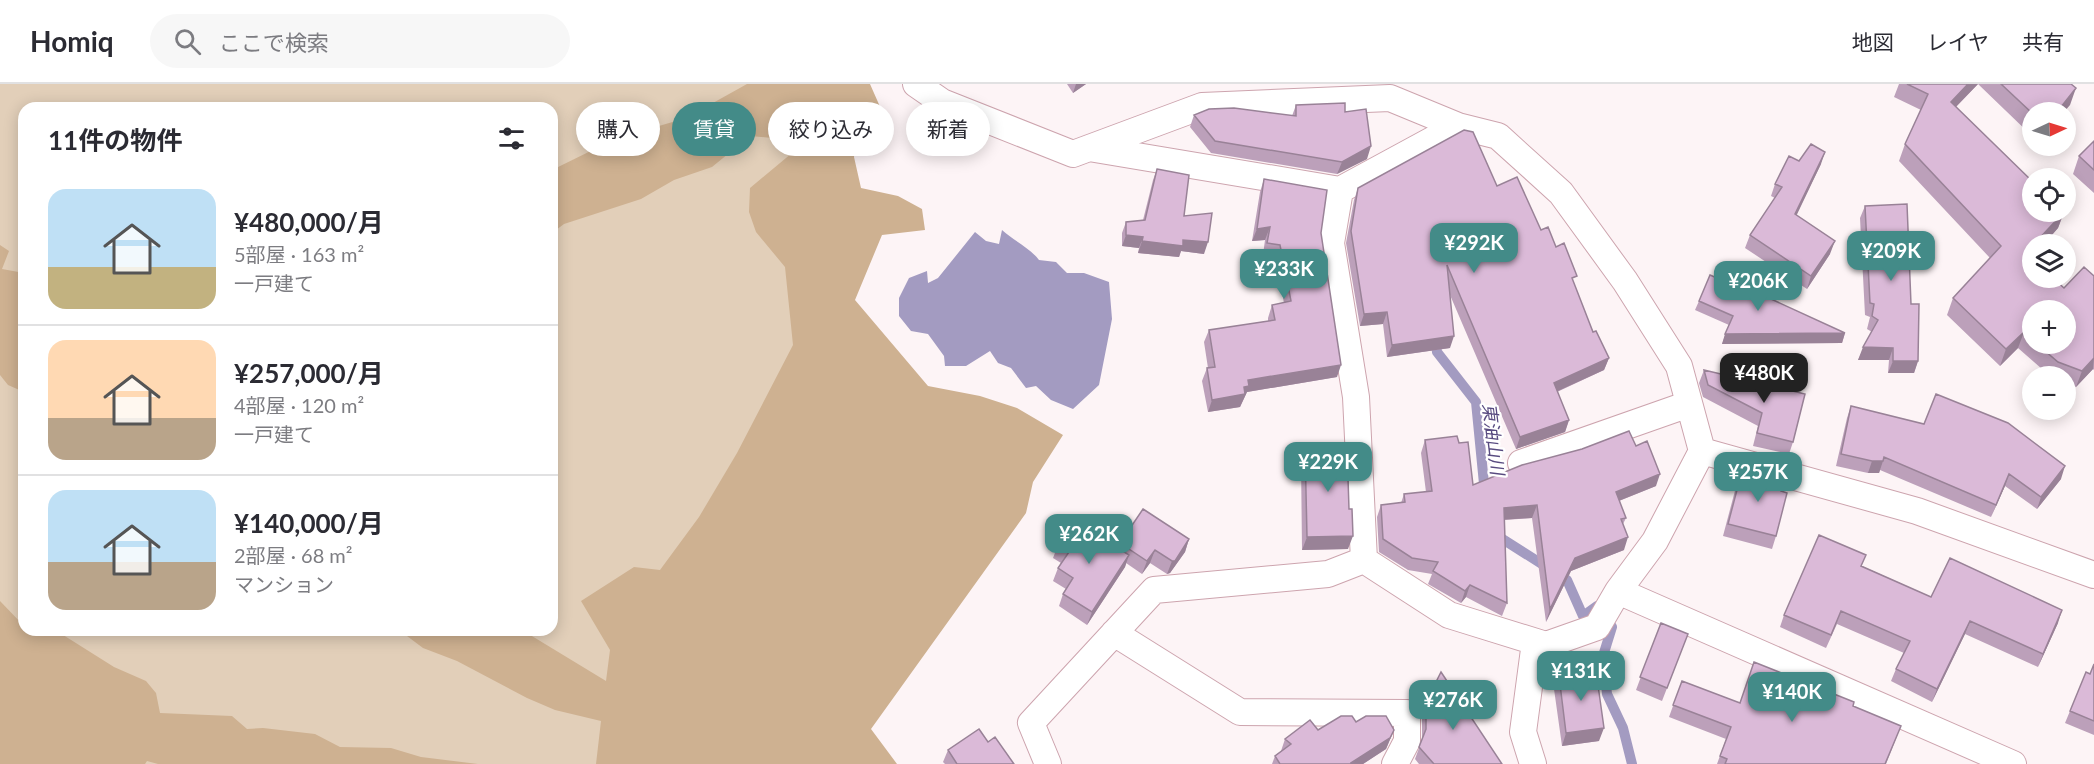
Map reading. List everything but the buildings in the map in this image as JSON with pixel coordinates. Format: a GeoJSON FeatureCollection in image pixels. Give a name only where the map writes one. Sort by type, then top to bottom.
{"type":"FeatureCollection","features":[{"type":"Feature","properties":{"kind":"street"},"geometry":{"type":"LineString","coordinates":[[916,84],[942,102],[1073,153],[1202,106],[1390,98],[1458,126],[1498,136],[1561,193],[1625,280],[1679,366],[1702,451],[1655,541],[1618,591],[1597,627],[1546,645],[1449,615],[1364,560]]}},
{"type":"Feature","properties":{"kind":"street"},"geometry":{"type":"LineString","coordinates":[[1088,148],[1344,188],[1458,126]]}},
{"type":"Feature","properties":{"kind":"street"},"geometry":{"type":"LineString","coordinates":[[1344,188],[1331,243],[1356,397],[1364,560]]}},
{"type":"Feature","properties":{"kind":"street"},"geometry":{"type":"LineString","coordinates":[[1521,463],[1689,404]]}},
{"type":"Feature","properties":{"kind":"street"},"geometry":{"type":"LineString","coordinates":[[1702,451],[1917,511],[2094,575]]}},
{"type":"Feature","properties":{"kind":"street"},"geometry":{"type":"LineString","coordinates":[[1048,764],[1031,723],[1154,590],[1328,574],[1364,560]]}},
{"type":"Feature","properties":{"kind":"street"},"geometry":{"type":"LineString","coordinates":[[1618,591],[2013,764]]}},
{"type":"Feature","properties":{"kind":"street"},"geometry":{"type":"LineString","coordinates":[[1114,633],[1240,712],[1407,713],[1407,741],[1395,764]]}},
{"type":"Feature","properties":{"kind":"street"},"geometry":{"type":"LineString","coordinates":[[1533,764],[1523,732],[1535,642]]}},
{"type":"Feature","properties":{"kind":"shaded area"},"geometry":{"type":"Polygon","coordinates":[[[0,84],[800,84],[816,102],[768,102],[768,156],[827,156],[840,350],[696,764],[0,764],[0,84]]]}},
{"type":"Feature","properties":{"kind":"shaded area"},"geometry":{"type":"Polygon","coordinates":[[[747,84],[870,84],[878,102],[768,102],[768,138],[756,137],[756,102],[715,102],[747,84]]]}},
{"type":"Feature","properties":{"kind":"shaded area"},"geometry":{"type":"Polygon","coordinates":[[[672,122],[672,156],[725,156],[712,167],[674,180],[641,199],[564,224],[558,228],[558,167],[580,156],[660,156],[660,126],[672,122]]]}},
{"type":"Feature","properties":{"kind":"shaded area"},"geometry":{"type":"Polygon","coordinates":[[[788,156],[854,156],[861,188],[898,196],[922,209],[925,230],[882,235],[855,300],[928,386],[980,396],[1017,408],[1063,435],[1033,482],[1026,513],[871,729],[897,764],[596,764],[601,721],[555,710],[527,698],[457,661],[423,648],[407,636],[532,636],[606,681],[610,650],[581,601],[634,567],[660,570],[699,517],[737,453],[793,345],[785,267],[756,232],[749,212],[750,188],[788,156]]]}},
{"type":"Feature","properties":{"kind":"shaded area"},"geometry":{"type":"Polygon","coordinates":[[[1002,230],[1031,251],[1039,260],[1056,262],[1067,273],[1084,273],[1109,282],[1112,319],[1099,385],[1073,409],[1051,400],[1036,386],[1026,388],[1011,368],[998,363],[990,351],[966,366],[945,366],[944,356],[928,334],[911,331],[899,316],[899,298],[909,278],[927,271],[928,283],[938,278],[975,232],[986,241],[999,244],[1002,230]]]}},
{"type":"Feature","properties":{"kind":"shaded area"},"geometry":{"type":"Polygon","coordinates":[[[0,245],[9,251],[2,269],[18,272],[18,389],[8,385],[0,375],[0,245]]]}},
{"type":"Feature","properties":{"kind":"shaded area"},"geometry":{"type":"Polygon","coordinates":[[[0,601],[18,620],[18,636],[65,636],[114,667],[146,681],[156,693],[160,713],[232,716],[247,729],[263,728],[315,734],[340,747],[391,748],[421,757],[478,764],[158,764],[147,761],[145,764],[0,764],[0,601]]]}},
{"type":"Feature","properties":{"kind":"waterway","name":"東油山川"},"geometry":{"type":"LineString","coordinates":[[1435,337],[1437,352],[1476,402],[1485,494]]}},
{"type":"Feature","properties":{"kind":"waterway","name":"東油山川"},"geometry":{"type":"LineString","coordinates":[[1493,533],[1567,580],[1583,616],[1597,606],[1612,627],[1603,656],[1607,694],[1623,728],[1632,764]]}}]}
